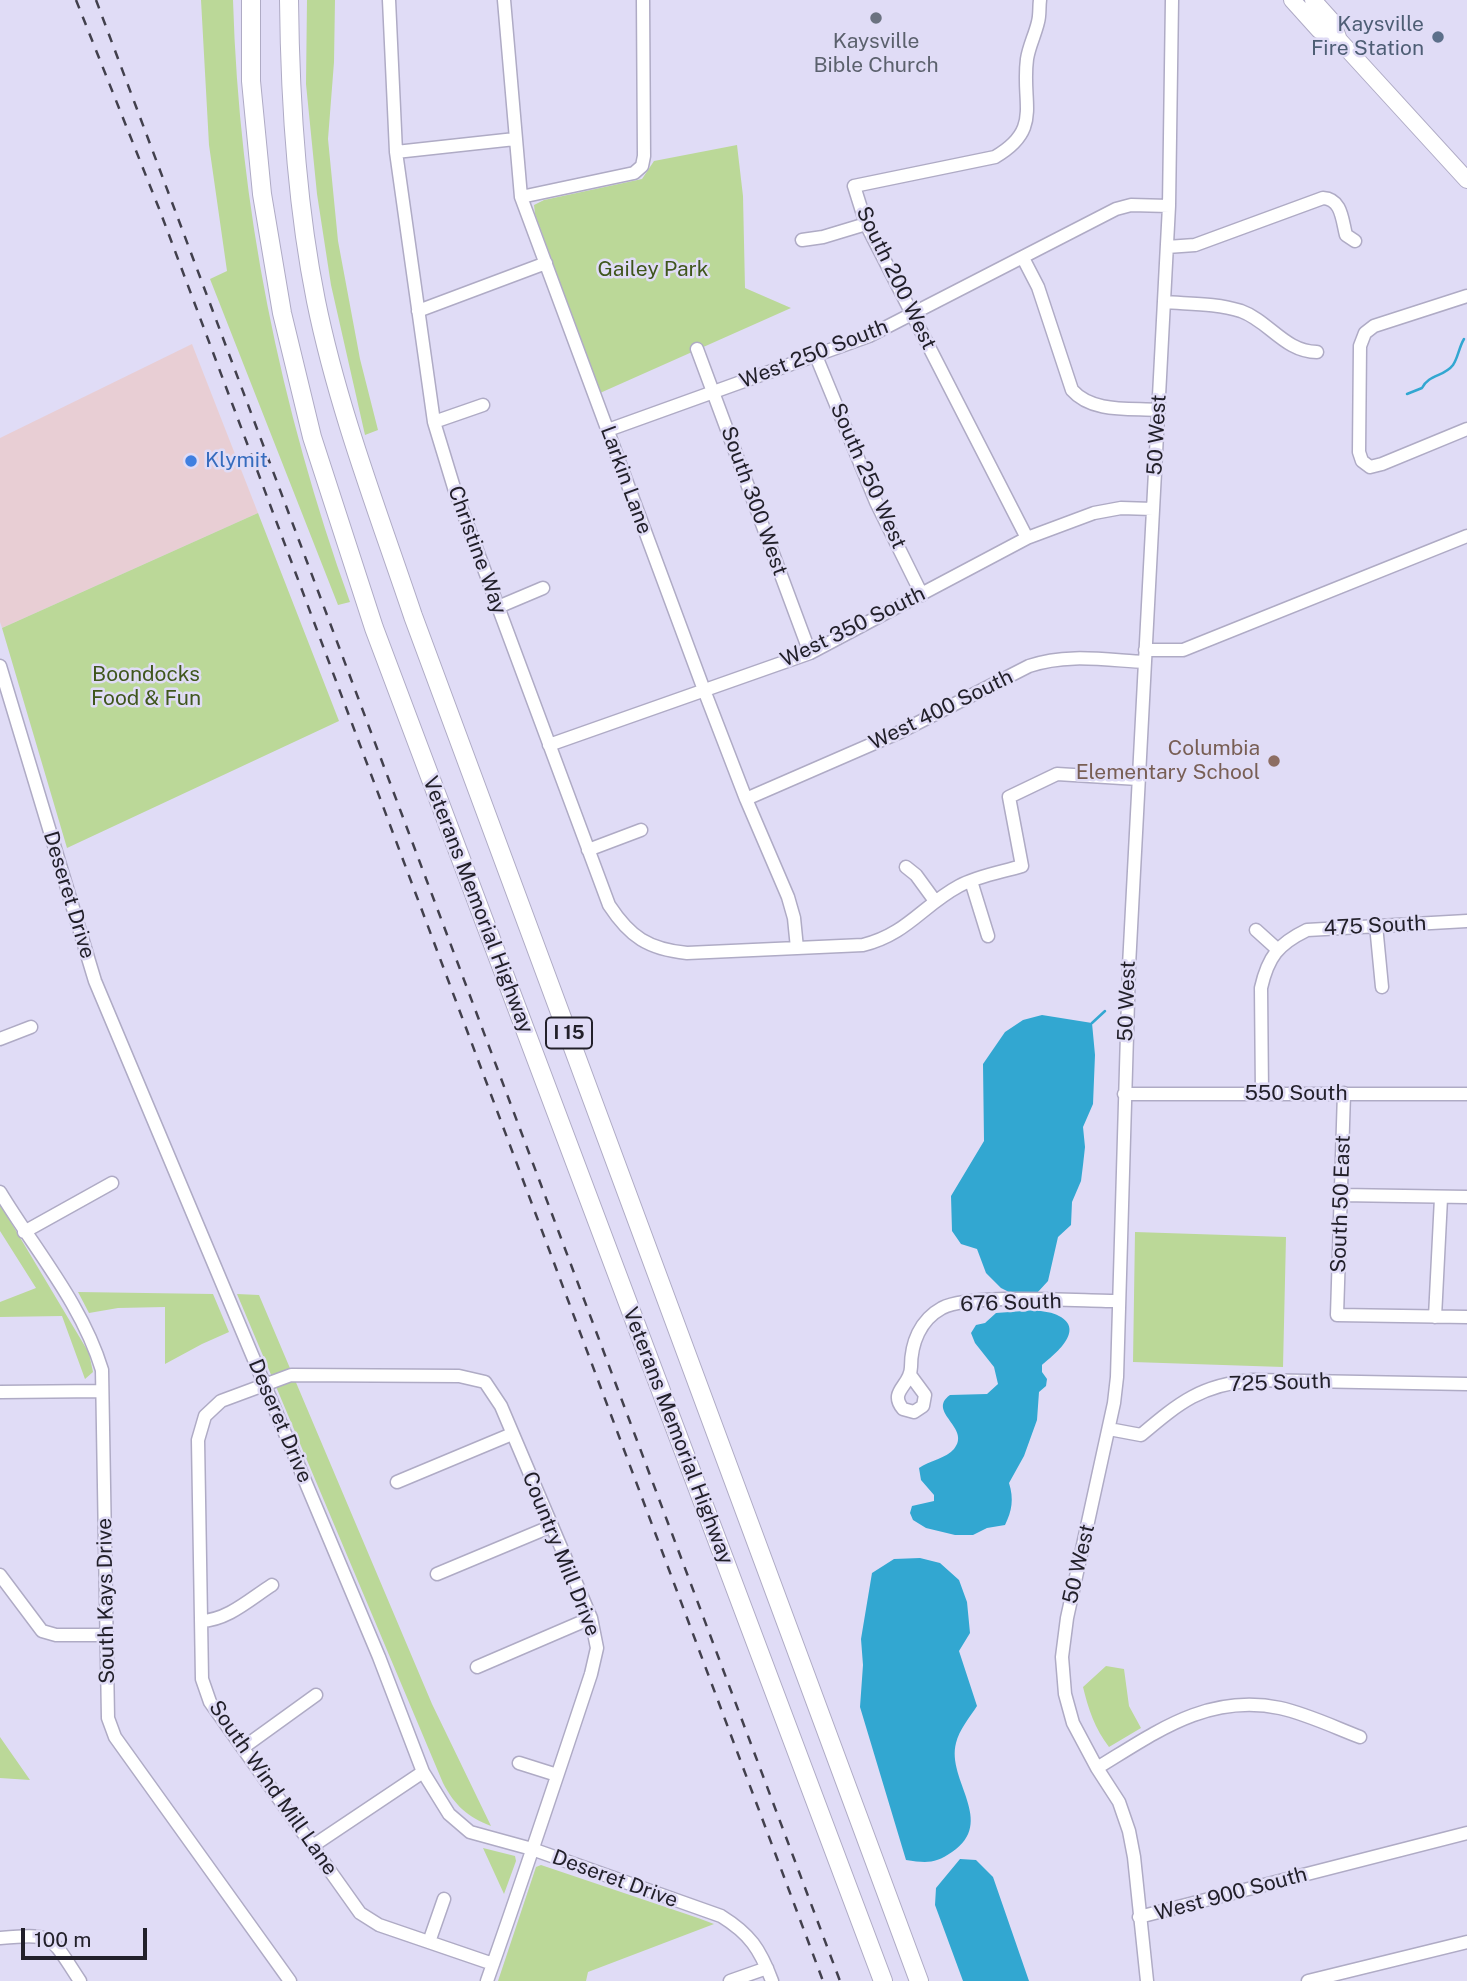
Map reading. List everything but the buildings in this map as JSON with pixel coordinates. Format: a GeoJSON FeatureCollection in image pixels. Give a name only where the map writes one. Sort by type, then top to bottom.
{"type":"FeatureCollection","features":[{"type":"Feature","properties":{"kind":"highway"},"geometry":{"type":"LineString","coordinates":[[246,0],[251,81]]}},
{"type":"Feature","properties":{"kind":"highway","name":"Veterans Memorial Highway"},"geometry":{"type":"LineString","coordinates":[[251,0],[251,81],[262,194],[282,313],[312,437],[374,628],[883,1981]]}},
{"type":"Feature","properties":{"kind":"highway","name":"Veterans Memorial Highway"},"geometry":{"type":"LineString","coordinates":[[289,0],[289,67],[298,182],[316,301],[347,424],[413,616],[919,1981]]}},
{"type":"Feature","properties":{"kind":"highway"},"geometry":{"type":"LineString","coordinates":[[289,67],[297,0]]}},
{"type":"Feature","properties":{"kind":"main road"},"geometry":{"type":"LineString","coordinates":[[1292,0],[1319,30],[1339,40],[1467,180]]}},
{"type":"Feature","properties":{"kind":"main road"},"geometry":{"type":"LineString","coordinates":[[1313,0],[1332,21],[1339,40]]}},
{"type":"Feature","properties":{"kind":"street","name":"Christine Way"},"geometry":{"type":"LineString","coordinates":[[389,0],[396,152],[434,422],[455,491],[609,905],[632,934],[646,944],[666,951],[687,953],[863,945],[881,940],[912,923],[935,901],[962,884],[1021,866],[1009,797],[1057,774],[1138,779]]}},
{"type":"Feature","properties":{"kind":"street","name":"Larkin Lane"},"geometry":{"type":"LineString","coordinates":[[504,0],[522,197],[704,691],[788,897],[794,918],[797,948]]}},
{"type":"Feature","properties":{"kind":"street"},"geometry":{"type":"LineString","coordinates":[[522,197],[634,173],[642,166],[643,0]]}},
{"type":"Feature","properties":{"kind":"street","name":"South 200 West"},"geometry":{"type":"LineString","coordinates":[[1027,538],[866,224],[854,186],[995,157],[1012,147],[1026,123],[1026,62],[1030,41],[1038,22],[1040,0]]}},
{"type":"Feature","properties":{"kind":"street","name":"50 West"},"geometry":{"type":"LineString","coordinates":[[1147,1981],[1129,1831],[1119,1802],[1073,1723],[1065,1694],[1062,1657],[1067,1618],[1109,1429],[1117,1377],[1124,1094],[1169,205],[1172,0]]}},
{"type":"Feature","properties":{"kind":"street"},"geometry":{"type":"LineString","coordinates":[[396,152],[515,139]]}},
{"type":"Feature","properties":{"kind":"street"},"geometry":{"type":"LineString","coordinates":[[1167,247],[1195,246],[1323,198],[1334,200],[1338,205],[1346,235],[1355,241]]}},
{"type":"Feature","properties":{"kind":"street","name":"West 250 South"},"geometry":{"type":"LineString","coordinates":[[608,430],[869,337],[1116,209],[1131,205],[1169,205]]}},
{"type":"Feature","properties":{"kind":"street"},"geometry":{"type":"LineString","coordinates":[[802,240],[823,237],[866,224]]}},
{"type":"Feature","properties":{"kind":"street"},"geometry":{"type":"LineString","coordinates":[[1023,258],[1038,287],[1072,390],[1080,400],[1094,405],[1158,410]]}},
{"type":"Feature","properties":{"kind":"street"},"geometry":{"type":"LineString","coordinates":[[418,312],[546,263]]}},
{"type":"Feature","properties":{"kind":"street"},"geometry":{"type":"LineString","coordinates":[[1467,296],[1374,326],[1365,333],[1360,346],[1359,452],[1362,461],[1370,467],[1467,429]]}},
{"type":"Feature","properties":{"kind":"street"},"geometry":{"type":"LineString","coordinates":[[1164,302],[1259,313],[1296,349],[1317,352]]}},
{"type":"Feature","properties":{"kind":"street","name":"South 300 West"},"geometry":{"type":"LineString","coordinates":[[697,349],[810,653]]}},
{"type":"Feature","properties":{"kind":"street","name":"South 250 West"},"geometry":{"type":"LineString","coordinates":[[816,356],[876,502],[922,595]]}},
{"type":"Feature","properties":{"kind":"street"},"geometry":{"type":"LineString","coordinates":[[434,422],[483,405]]}},
{"type":"Feature","properties":{"kind":"street","name":"West 350 South"},"geometry":{"type":"LineString","coordinates":[[549,745],[810,653],[1027,538],[1094,513],[1121,508],[1153,509]]}},
{"type":"Feature","properties":{"kind":"street"},"geometry":{"type":"LineString","coordinates":[[1145,656],[1183,650],[1467,536]]}},
{"type":"Feature","properties":{"kind":"street"},"geometry":{"type":"LineString","coordinates":[[498,607],[543,588]]}},
{"type":"Feature","properties":{"kind":"street","name":"West 400 South"},"geometry":{"type":"LineString","coordinates":[[746,799],[900,732],[1049,659],[1145,656]]}},
{"type":"Feature","properties":{"kind":"street","name":"Deseret Drive"},"geometry":{"type":"LineString","coordinates":[[0,666],[95,981],[379,1657],[423,1772],[449,1814],[470,1832],[532,1849],[721,1916],[740,1928],[755,1945],[772,1981]]}},
{"type":"Feature","properties":{"kind":"street"},"geometry":{"type":"LineString","coordinates":[[588,850],[641,830]]}},
{"type":"Feature","properties":{"kind":"street"},"geometry":{"type":"LineString","coordinates":[[906,867],[916,875],[935,901]]}},
{"type":"Feature","properties":{"kind":"street"},"geometry":{"type":"LineString","coordinates":[[971,881],[988,936]]}},
{"type":"Feature","properties":{"kind":"street","name":"475 South"},"geometry":{"type":"LineString","coordinates":[[1282,944],[1307,930],[1467,921]]}},
{"type":"Feature","properties":{"kind":"street"},"geometry":{"type":"LineString","coordinates":[[1376,925],[1382,987]]}},
{"type":"Feature","properties":{"kind":"street"},"geometry":{"type":"LineString","coordinates":[[1256,930],[1282,944],[1265,971],[1261,988],[1262,1094]]}},
{"type":"Feature","properties":{"kind":"street"},"geometry":{"type":"LineString","coordinates":[[0,1039],[31,1027]]}},
{"type":"Feature","properties":{"kind":"street","name":"South 50 East"},"geometry":{"type":"LineString","coordinates":[[1343,1093],[1337,1315],[1435,1317]]}},
{"type":"Feature","properties":{"kind":"street","name":"550 South"},"geometry":{"type":"LineString","coordinates":[[1124,1094],[1467,1094]]}},
{"type":"Feature","properties":{"kind":"street"},"geometry":{"type":"LineString","coordinates":[[24,1232],[112,1183]]}},
{"type":"Feature","properties":{"kind":"street","name":"South Kays Drive"},"geometry":{"type":"LineString","coordinates":[[0,1192],[72,1302],[94,1344],[102,1370],[107,1718],[115,1737],[290,1981]]}},
{"type":"Feature","properties":{"kind":"street"},"geometry":{"type":"LineString","coordinates":[[1341,1195],[1467,1197]]}},
{"type":"Feature","properties":{"kind":"street"},"geometry":{"type":"LineString","coordinates":[[1441,1198],[1435,1317],[1467,1317]]}},
{"type":"Feature","properties":{"kind":"street","name":"676 South"},"geometry":{"type":"LineString","coordinates":[[911,1376],[911,1349],[923,1324],[936,1312],[957,1303],[1012,1300],[1119,1301]]}},
{"type":"Feature","properties":{"kind":"street","name":"Country Mill Drive"},"geometry":{"type":"LineString","coordinates":[[265,1384],[291,1375],[459,1376],[485,1382],[500,1406],[591,1618],[597,1648],[591,1674],[488,1981]]}},
{"type":"Feature","properties":{"kind":"street","name":"725 South"},"geometry":{"type":"LineString","coordinates":[[1109,1429],[1141,1435],[1195,1394],[1212,1386],[1231,1382],[1253,1380],[1467,1384]]}},
{"type":"Feature","properties":{"kind":"street","name":"South Wind Mill Lane"},"geometry":{"type":"LineString","coordinates":[[265,1384],[221,1401],[205,1416],[198,1440],[202,1679],[210,1702],[360,1913],[379,1925],[493,1965]]}},
{"type":"Feature","properties":{"kind":"street"},"geometry":{"type":"LineString","coordinates":[[0,1392],[102,1391]]}},
{"type":"Feature","properties":{"kind":"street"},"geometry":{"type":"LineString","coordinates":[[397,1482],[512,1434]]}},
{"type":"Feature","properties":{"kind":"street"},"geometry":{"type":"LineString","coordinates":[[437,1574],[552,1526]]}},
{"type":"Feature","properties":{"kind":"street"},"geometry":{"type":"LineString","coordinates":[[0,1575],[43,1631],[56,1636],[106,1635]]}},
{"type":"Feature","properties":{"kind":"street"},"geometry":{"type":"LineString","coordinates":[[201,1620],[225,1616],[272,1585]]}},
{"type":"Feature","properties":{"kind":"street"},"geometry":{"type":"LineString","coordinates":[[477,1667],[591,1618]]}},
{"type":"Feature","properties":{"kind":"street"},"geometry":{"type":"LineString","coordinates":[[244,1747],[316,1695]]}},
{"type":"Feature","properties":{"kind":"street"},"geometry":{"type":"LineString","coordinates":[[1097,1768],[1174,1721],[1223,1707],[1278,1708],[1360,1737]]}},
{"type":"Feature","properties":{"kind":"street"},"geometry":{"type":"LineString","coordinates":[[519,1763],[557,1775]]}},
{"type":"Feature","properties":{"kind":"street"},"geometry":{"type":"LineString","coordinates":[[314,1845],[423,1772]]}},
{"type":"Feature","properties":{"kind":"street","name":"West 900 South"},"geometry":{"type":"LineString","coordinates":[[1139,1917],[1467,1833]]}},
{"type":"Feature","properties":{"kind":"street"},"geometry":{"type":"LineString","coordinates":[[429,1942],[444,1899]]}},
{"type":"Feature","properties":{"kind":"street"},"geometry":{"type":"LineString","coordinates":[[0,1938],[36,1935],[54,1942],[80,1981]]}},
{"type":"Feature","properties":{"kind":"street"},"geometry":{"type":"LineString","coordinates":[[1308,1981],[1467,1942]]}},
{"type":"Feature","properties":{"kind":"street"},"geometry":{"type":"LineString","coordinates":[[1366,1966],[1369,1981]]}},
{"type":"Feature","properties":{"kind":"street"},"geometry":{"type":"LineString","coordinates":[[730,1981],[767,1968]]}},
{"type":"Feature","properties":{"kind":"shaded area"},"geometry":{"type":"Polygon","coordinates":[[[192,344],[258,513],[2,628],[0,438],[192,344]]]}},
{"type":"Feature","properties":{"kind":"green space"},"geometry":{"type":"Polygon","coordinates":[[[201,0],[233,0],[244,154],[254,230],[284,380],[303,455],[350,602],[338,605],[210,279],[227,271],[209,145],[201,0]]]}},
{"type":"Feature","properties":{"kind":"green space"},"geometry":{"type":"Polygon","coordinates":[[[307,0],[335,0],[334,62],[328,139],[338,241],[360,359],[378,430],[365,435],[331,285],[317,194],[306,84],[307,0]]]}},
{"type":"Feature","properties":{"kind":"green space","name":"Gailey Park"},"geometry":{"type":"Polygon","coordinates":[[[737,145],[743,196],[745,288],[791,308],[600,393],[534,205],[544,200],[642,179],[654,161],[737,145]]]}},
{"type":"Feature","properties":{"kind":"green space","name":"Boondocks Food & Fun"},"geometry":{"type":"Polygon","coordinates":[[[258,513],[339,721],[67,848],[2,628],[258,513]]]}},
{"type":"Feature","properties":{"kind":"green space"},"geometry":{"type":"Polygon","coordinates":[[[0,1204],[89,1353],[93,1372],[85,1379],[62,1316],[0,1317],[0,1302],[36,1288],[0,1231],[0,1204]]]}},
{"type":"Feature","properties":{"kind":"green space"},"geometry":{"type":"Polygon","coordinates":[[[1135,1232],[1286,1237],[1283,1367],[1133,1362],[1135,1232]]]}},
{"type":"Feature","properties":{"kind":"green space"},"geometry":{"type":"Polygon","coordinates":[[[78,1292],[213,1294],[229,1332],[165,1364],[165,1307],[118,1308],[89,1313],[78,1292]]]}},
{"type":"Feature","properties":{"kind":"green space"},"geometry":{"type":"Polygon","coordinates":[[[237,1294],[259,1295],[432,1704],[491,1826],[463,1810],[443,1783],[237,1294]]]}},
{"type":"Feature","properties":{"kind":"green space"},"geometry":{"type":"Polygon","coordinates":[[[1106,1666],[1124,1669],[1129,1706],[1141,1728],[1109,1747],[1093,1718],[1083,1687],[1106,1666]]]}},
{"type":"Feature","properties":{"kind":"green space"},"geometry":{"type":"Polygon","coordinates":[[[0,1737],[30,1780],[0,1778],[0,1737]]]}},
{"type":"Feature","properties":{"kind":"green space"},"geometry":{"type":"Polygon","coordinates":[[[483,1848],[515,1856],[516,1861],[504,1894],[483,1848]]]}},
{"type":"Feature","properties":{"kind":"green space"},"geometry":{"type":"Polygon","coordinates":[[[541,1865],[714,1924],[588,1972],[586,1981],[498,1981],[536,1867],[541,1865]]]}},
{"type":"Feature","properties":{"kind":"water"},"geometry":{"type":"Polygon","coordinates":[[[1042,1015],[1092,1023],[1095,1055],[1093,1104],[1083,1127],[1083,1165],[1081,1181],[1072,1202],[1071,1225],[1058,1237],[1048,1281],[1037,1293],[1017,1296],[1001,1288],[986,1273],[977,1249],[961,1244],[952,1231],[951,1196],[984,1141],[983,1064],[1005,1032],[1023,1020],[1042,1015]]]}},
{"type":"Feature","properties":{"kind":"water"},"geometry":{"type":"Polygon","coordinates":[[[1037,1310],[1057,1315],[1067,1322],[1069,1335],[1060,1349],[1042,1365],[1042,1372],[1047,1379],[1046,1386],[1039,1392],[1037,1420],[1024,1456],[1009,1483],[1012,1505],[1005,1525],[987,1528],[973,1535],[955,1535],[926,1528],[913,1520],[910,1513],[912,1506],[934,1501],[934,1495],[921,1480],[919,1468],[951,1452],[958,1441],[958,1434],[945,1414],[944,1401],[950,1395],[987,1394],[998,1384],[994,1367],[975,1343],[971,1333],[976,1325],[985,1323],[996,1313],[1037,1310]]]}},
{"type":"Feature","properties":{"kind":"water"},"geometry":{"type":"Polygon","coordinates":[[[920,1558],[940,1563],[959,1580],[967,1602],[970,1633],[959,1651],[977,1706],[960,1733],[955,1757],[970,1814],[970,1828],[965,1840],[952,1852],[935,1861],[925,1862],[906,1860],[860,1707],[863,1665],[861,1639],[872,1573],[894,1559],[920,1558]]]}},
{"type":"Feature","properties":{"kind":"water"},"geometry":{"type":"Polygon","coordinates":[[[960,1859],[976,1860],[993,1877],[1029,1981],[963,1981],[935,1905],[936,1888],[960,1859]]]}},
{"type":"Feature","properties":{"kind":"waterway"},"geometry":{"type":"LineString","coordinates":[[1407,394],[1422,388],[1429,380],[1449,369],[1455,362],[1464,339]]}},
{"type":"Feature","properties":{"kind":"waterway"},"geometry":{"type":"LineString","coordinates":[[1092,1023],[1105,1011]]}},
{"type":"Feature","properties":{"kind":"railway"},"geometry":{"type":"LineString","coordinates":[[76,0],[160,211],[823,1981]]}},
{"type":"Feature","properties":{"kind":"railway"},"geometry":{"type":"LineString","coordinates":[[96,0],[840,1981]]}},
{"type":"Feature","properties":{"kind":"place","name":"Kaysville Bible Church"},"geometry":{"type":"Point","coordinates":[876,18]}},
{"type":"Feature","properties":{"kind":"place","name":"Kaysville Fire Station"},"geometry":{"type":"Point","coordinates":[1438,37]}},
{"type":"Feature","properties":{"kind":"place","name":"Klymit"},"geometry":{"type":"Point","coordinates":[191,461]}},
{"type":"Feature","properties":{"kind":"place","name":"Columbia Elementary School"},"geometry":{"type":"Point","coordinates":[1274,761]}}]}
